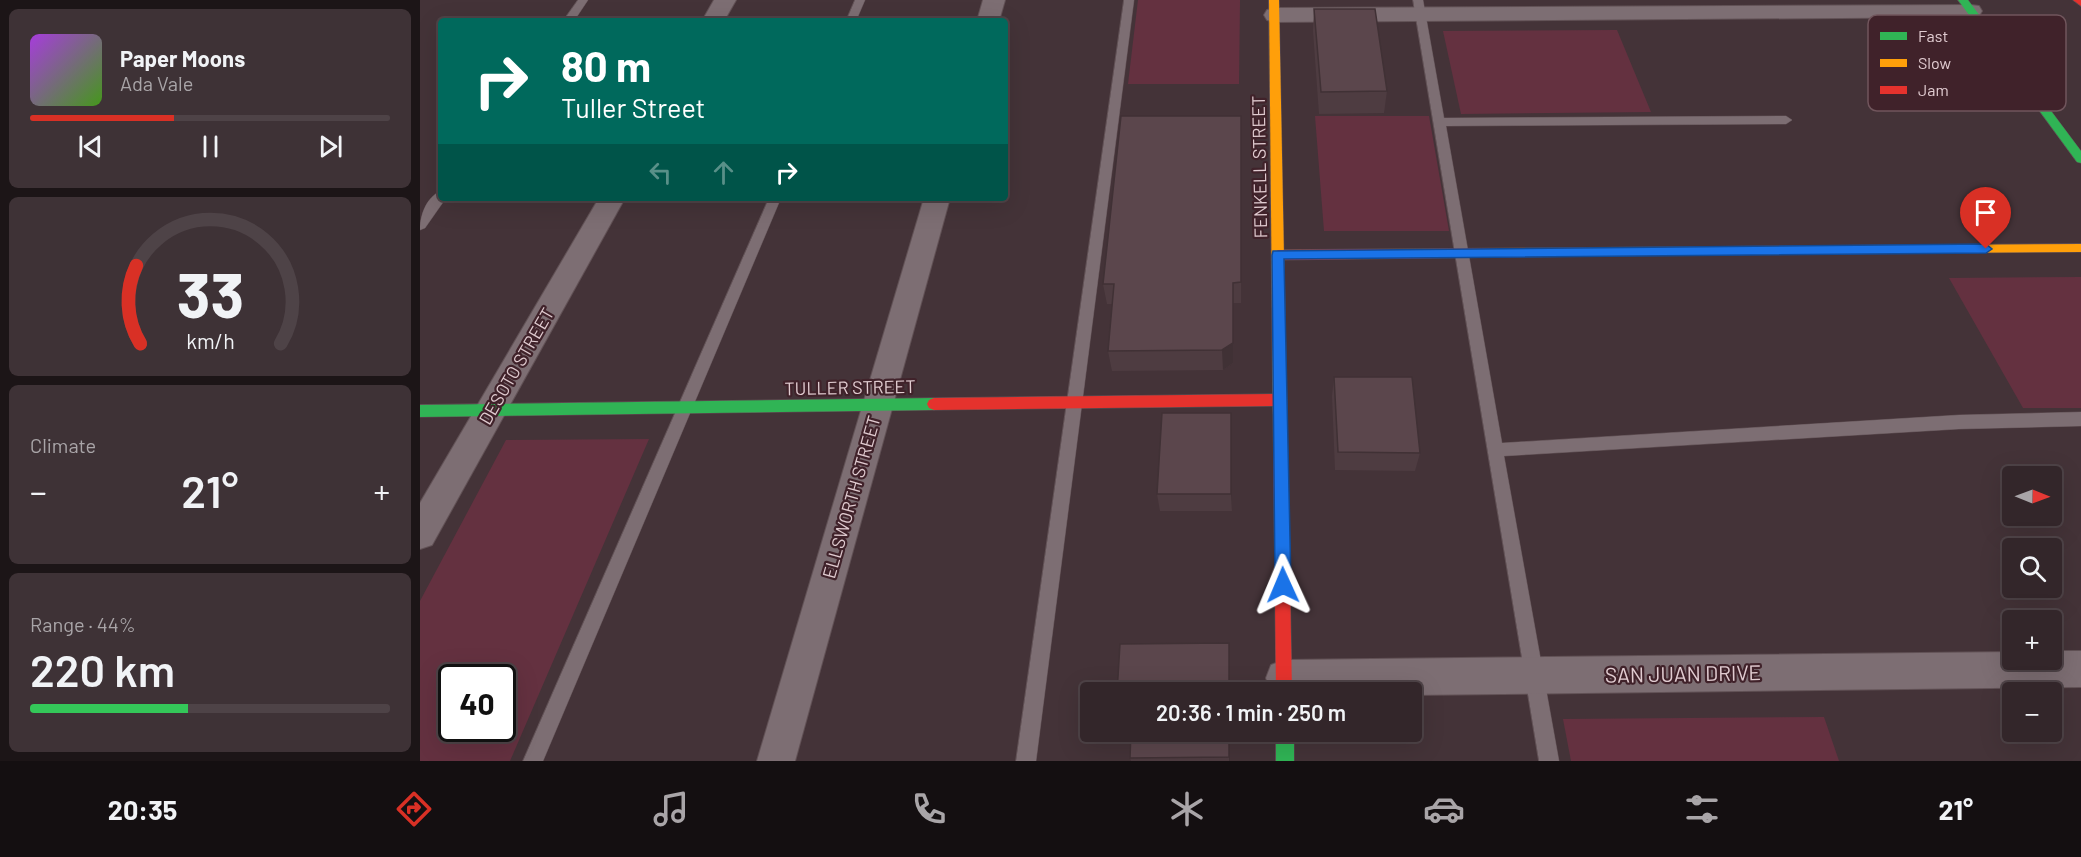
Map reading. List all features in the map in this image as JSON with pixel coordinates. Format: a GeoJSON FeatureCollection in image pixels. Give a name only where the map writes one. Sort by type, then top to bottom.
{"type":"FeatureCollection","features":[{"type":"Feature","properties":{"kind":"main road"},"geometry":{"type":"LineString","coordinates":[[2078,0],[2081,3]]}},
{"type":"Feature","properties":{"kind":"main road","name":"FENKELL STREET"},"geometry":{"type":"LineString","coordinates":[[1274,7],[1284,682]]}},
{"type":"Feature","properties":{"kind":"main road"},"geometry":{"type":"LineString","coordinates":[[2045,111],[2081,159]]}},
{"type":"Feature","properties":{"kind":"main road"},"geometry":{"type":"LineString","coordinates":[[1278,255],[2081,248]]}},
{"type":"Feature","properties":{"kind":"main road","name":"TULLER STREET"},"geometry":{"type":"LineString","coordinates":[[420,411],[1280,399]]}},
{"type":"Feature","properties":{"kind":"main road"},"geometry":{"type":"LineString","coordinates":[[1285,742],[1285,761]]}},
{"type":"Feature","properties":{"kind":"street"},"geometry":{"type":"LineString","coordinates":[[715,18],[725,0]]}},
{"type":"Feature","properties":{"kind":"street"},"geometry":{"type":"LineString","coordinates":[[989,18],[994,0]]}},
{"type":"Feature","properties":{"kind":"street"},"geometry":{"type":"LineString","coordinates":[[1274,7],[1967,5]]}},
{"type":"Feature","properties":{"kind":"street","name":"DESOTO STREET"},"geometry":{"type":"LineString","coordinates":[[420,534],[610,201]]}},
{"type":"Feature","properties":{"kind":"street","name":"ELLSWORTH STREET"},"geometry":{"type":"LineString","coordinates":[[776,761],[936,201]]}},
{"type":"Feature","properties":{"kind":"street","name":"SAN JUAN DRIVE"},"geometry":{"type":"LineString","coordinates":[[1359,682],[1535,675],[2081,669]]}},
{"type":"Feature","properties":{"kind":"lane"},"geometry":{"type":"LineString","coordinates":[[570,18],[583,0]]}},
{"type":"Feature","properties":{"kind":"lane"},"geometry":{"type":"LineString","coordinates":[[852,18],[860,0]]}},
{"type":"Feature","properties":{"kind":"lane"},"geometry":{"type":"LineString","coordinates":[[1026,761],[1129,0]]}},
{"type":"Feature","properties":{"kind":"lane"},"geometry":{"type":"LineString","coordinates":[[1419,7],[1549,761]]}},
{"type":"Feature","properties":{"kind":"lane"},"geometry":{"type":"LineString","coordinates":[[1439,122],[1786,120]]}},
{"type":"Feature","properties":{"kind":"lane"},"geometry":{"type":"LineString","coordinates":[[420,225],[438,200]]}},
{"type":"Feature","properties":{"kind":"lane"},"geometry":{"type":"LineString","coordinates":[[533,761],[774,201]]}},
{"type":"Feature","properties":{"kind":"lane"},"geometry":{"type":"LineString","coordinates":[[1496,450],[1959,422],[2081,420]]}},
{"type":"Feature","properties":{"kind":"shaded area"},"geometry":{"type":"Polygon","coordinates":[[[1138,0],[1240,0],[1239,84],[1128,84],[1138,0]]]}},
{"type":"Feature","properties":{"kind":"shaded area"},"geometry":{"type":"Polygon","coordinates":[[[1617,30],[1651,112],[1461,114],[1443,31],[1617,30]]]}},
{"type":"Feature","properties":{"kind":"shaded area"},"geometry":{"type":"Polygon","coordinates":[[[1315,116],[1429,116],[1449,231],[1324,231],[1315,116]]]}},
{"type":"Feature","properties":{"kind":"shaded area"},"geometry":{"type":"Polygon","coordinates":[[[2081,277],[2081,408],[2023,408],[1949,278],[2081,277]]]}},
{"type":"Feature","properties":{"kind":"shaded area"},"geometry":{"type":"Polygon","coordinates":[[[649,439],[510,761],[420,761],[420,601],[506,440],[649,439]]]}},
{"type":"Feature","properties":{"kind":"shaded area"},"geometry":{"type":"Polygon","coordinates":[[[1824,717],[1839,761],[1571,761],[1563,719],[1824,717]]]}},
{"type":"Feature","properties":{"kind":"building"},"geometry":{"type":"Polygon","coordinates":[[[1314,9],[1375,9],[1387,91],[1321,92],[1314,9]]]}},
{"type":"Feature","properties":{"kind":"building"},"geometry":{"type":"Polygon","coordinates":[[[1121,116],[1241,116],[1241,282],[1233,283],[1233,343],[1222,350],[1108,351],[1114,284],[1103,284],[1121,116]]]}},
{"type":"Feature","properties":{"kind":"building"},"geometry":{"type":"Polygon","coordinates":[[[1334,377],[1412,377],[1420,453],[1338,452],[1334,377]]]}},
{"type":"Feature","properties":{"kind":"building"},"geometry":{"type":"Polygon","coordinates":[[[1162,413],[1231,413],[1231,494],[1157,494],[1162,413]]]}},
{"type":"Feature","properties":{"kind":"building"},"geometry":{"type":"Polygon","coordinates":[[[1229,643],[1229,682],[1118,682],[1120,644],[1229,643]]]}},
{"type":"Feature","properties":{"kind":"building"},"geometry":{"type":"Polygon","coordinates":[[[1131,742],[1229,742],[1229,757],[1130,758],[1131,742]]]}},
{"type":"Feature","properties":{"kind":"traffic: fast"},"geometry":{"type":"LineString","coordinates":[[1963,0],[1974,15]]}},
{"type":"Feature","properties":{"kind":"traffic: fast"},"geometry":{"type":"LineString","coordinates":[[2045,111],[2081,159]]}},
{"type":"Feature","properties":{"kind":"traffic: fast"},"geometry":{"type":"LineString","coordinates":[[420,411],[934,404]]}},
{"type":"Feature","properties":{"kind":"traffic: fast"},"geometry":{"type":"LineString","coordinates":[[1285,742],[1285,761]]}},
{"type":"Feature","properties":{"kind":"traffic: slow"},"geometry":{"type":"LineString","coordinates":[[1274,0],[1280,413]]}},
{"type":"Feature","properties":{"kind":"traffic: slow"},"geometry":{"type":"LineString","coordinates":[[1685,251],[2081,248]]}},
{"type":"Feature","properties":{"kind":"traffic: jam"},"geometry":{"type":"LineString","coordinates":[[2078,0],[2081,3]]}},
{"type":"Feature","properties":{"kind":"traffic: jam"},"geometry":{"type":"LineString","coordinates":[[1278,255],[1685,251]]}},
{"type":"Feature","properties":{"kind":"traffic: jam"},"geometry":{"type":"LineString","coordinates":[[934,404],[1280,400]]}},
{"type":"Feature","properties":{"kind":"traffic: jam"},"geometry":{"type":"LineString","coordinates":[[1280,413],[1284,682]]}},
{"type":"Feature","properties":{"kind":"route"},"geometry":{"type":"LineString","coordinates":[[1283,585],[1278,255],[1986,249]]}}]}
